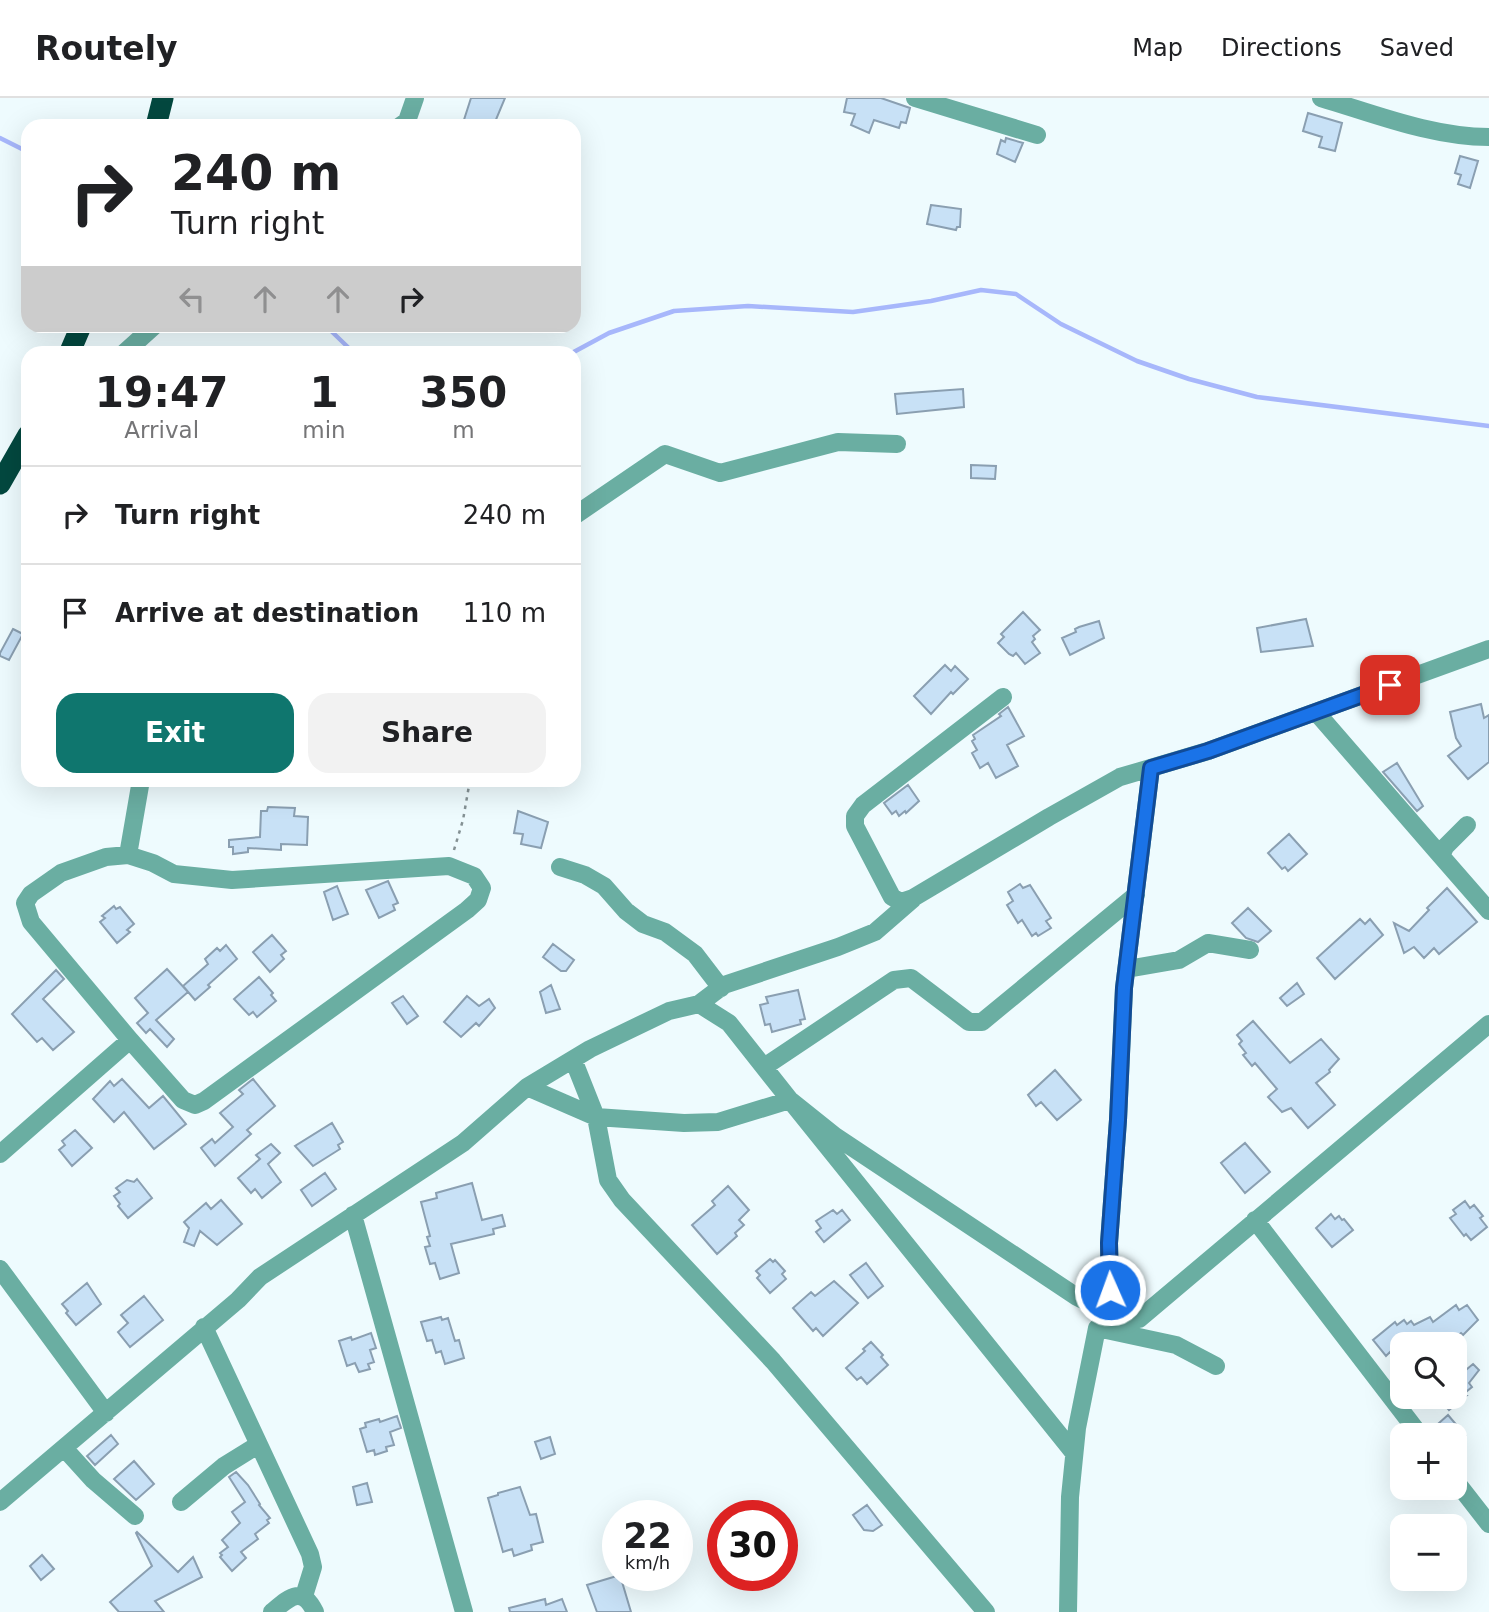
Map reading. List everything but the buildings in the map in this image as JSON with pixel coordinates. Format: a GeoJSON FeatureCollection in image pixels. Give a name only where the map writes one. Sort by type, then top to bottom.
{"type":"FeatureCollection","features":[{"type":"Feature","properties":{"kind":"highway"},"geometry":{"type":"LineString","coordinates":[[158,119],[163,98]]}},
{"type":"Feature","properties":{"kind":"highway"},"geometry":{"type":"LineString","coordinates":[[0,484],[21,447]]}},
{"type":"Feature","properties":{"kind":"street"},"geometry":{"type":"LineString","coordinates":[[408,119],[415,98]]}},
{"type":"Feature","properties":{"kind":"street"},"geometry":{"type":"LineString","coordinates":[[915,98],[1037,135]]}},
{"type":"Feature","properties":{"kind":"street"},"geometry":{"type":"LineString","coordinates":[[1321,98],[1410,125],[1468,137],[1489,137]]}},
{"type":"Feature","properties":{"kind":"street"},"geometry":{"type":"LineString","coordinates":[[131,346],[146,333]]}},
{"type":"Feature","properties":{"kind":"street"},"geometry":{"type":"LineString","coordinates":[[581,511],[665,454],[720,473],[838,442],[897,444]]}},
{"type":"Feature","properties":{"kind":"street"},"geometry":{"type":"LineString","coordinates":[[0,1502],[239,1300],[260,1277],[463,1143],[527,1087],[573,1059],[669,1011],[699,1004],[721,988],[875,932],[913,898],[1120,777],[1208,751],[1489,649]]}},
{"type":"Feature","properties":{"kind":"street"},"geometry":{"type":"LineString","coordinates":[[913,898],[901,902],[892,897],[855,825],[855,816],[863,805],[1003,697]]}},
{"type":"Feature","properties":{"kind":"street"},"geometry":{"type":"LineString","coordinates":[[1316,712],[1489,911]]}},
{"type":"Feature","properties":{"kind":"street"},"geometry":{"type":"LineString","coordinates":[[1068,1612],[1070,1497],[1077,1428],[1097,1328],[1111,1314],[1109,1243],[1127,969],[1151,768]]}},
{"type":"Feature","properties":{"kind":"street"},"geometry":{"type":"LineString","coordinates":[[128,855],[140,787]]}},
{"type":"Feature","properties":{"kind":"street"},"geometry":{"type":"LineString","coordinates":[[1441,856],[1445,847],[1466,825]]}},
{"type":"Feature","properties":{"kind":"street"},"geometry":{"type":"LineString","coordinates":[[128,855],[153,863],[174,874],[232,880],[449,866],[474,876],[482,888],[478,900],[344,1002],[205,1101],[195,1104],[183,1100],[130,1040],[31,922],[25,903],[31,894],[61,873],[106,857],[128,855]]}},
{"type":"Feature","properties":{"kind":"street"},"geometry":{"type":"LineString","coordinates":[[560,867],[585,875],[604,886],[626,911],[643,924],[665,932],[695,954],[721,988]]}},
{"type":"Feature","properties":{"kind":"street"},"geometry":{"type":"LineString","coordinates":[[764,1067],[894,980],[911,978],[969,1022],[982,1022],[1136,895]]}},
{"type":"Feature","properties":{"kind":"street"},"geometry":{"type":"LineString","coordinates":[[1127,969],[1179,960],[1208,943],[1250,950]]}},
{"type":"Feature","properties":{"kind":"street"},"geometry":{"type":"LineString","coordinates":[[699,1004],[729,1024],[1074,1453]]}},
{"type":"Feature","properties":{"kind":"street"},"geometry":{"type":"LineString","coordinates":[[790,1100],[835,1136],[1077,1297],[1128,1321],[1139,1319],[1489,1024]]}},
{"type":"Feature","properties":{"kind":"street"},"geometry":{"type":"LineString","coordinates":[[0,1154],[130,1040]]}},
{"type":"Feature","properties":{"kind":"street"},"geometry":{"type":"LineString","coordinates":[[573,1059],[596,1117],[608,1180],[622,1200],[773,1361],[986,1612]]}},
{"type":"Feature","properties":{"kind":"street"},"geometry":{"type":"LineString","coordinates":[[527,1087],[596,1117],[684,1123],[718,1122],[790,1100]]}},
{"type":"Feature","properties":{"kind":"street"},"geometry":{"type":"LineString","coordinates":[[353,1215],[464,1612]]}},
{"type":"Feature","properties":{"kind":"street"},"geometry":{"type":"LineString","coordinates":[[1255,1220],[1411,1423]]}},
{"type":"Feature","properties":{"kind":"street"},"geometry":{"type":"LineString","coordinates":[[0,1269],[106,1413]]}},
{"type":"Feature","properties":{"kind":"street"},"geometry":{"type":"LineString","coordinates":[[204,1327],[310,1554],[313,1567],[303,1596]]}},
{"type":"Feature","properties":{"kind":"street"},"geometry":{"type":"LineString","coordinates":[[1097,1328],[1176,1345],[1216,1366]]}},
{"type":"Feature","properties":{"kind":"street"},"geometry":{"type":"LineString","coordinates":[[181,1502],[224,1466],[258,1445]]}},
{"type":"Feature","properties":{"kind":"street"},"geometry":{"type":"LineString","coordinates":[[64,1448],[93,1480],[135,1516]]}},
{"type":"Feature","properties":{"kind":"street"},"geometry":{"type":"LineString","coordinates":[[1467,1496],[1489,1524]]}},
{"type":"Feature","properties":{"kind":"street"},"geometry":{"type":"LineString","coordinates":[[272,1612],[288,1599],[303,1596],[309,1600],[315,1612]]}},
{"type":"Feature","properties":{"kind":"path"},"geometry":{"type":"LineString","coordinates":[[449,866],[463,820],[469,787]]}},
{"type":"Feature","properties":{"kind":"waterway"},"geometry":{"type":"LineString","coordinates":[[0,138],[21,148]]}},
{"type":"Feature","properties":{"kind":"waterway"},"geometry":{"type":"LineString","coordinates":[[581,348],[609,333],[674,311],[748,306],[853,312],[931,301],[981,290],[1016,294],[1061,324],[1137,361],[1189,379],[1257,397],[1489,426]]}},
{"type":"Feature","properties":{"kind":"waterway"},"geometry":{"type":"LineString","coordinates":[[333,333],[347,346]]}},
{"type":"Feature","properties":{"kind":"route"},"geometry":{"type":"LineString","coordinates":[[1110,1290],[1109,1243],[1124,988],[1151,768],[1208,751],[1390,685]]}}]}
